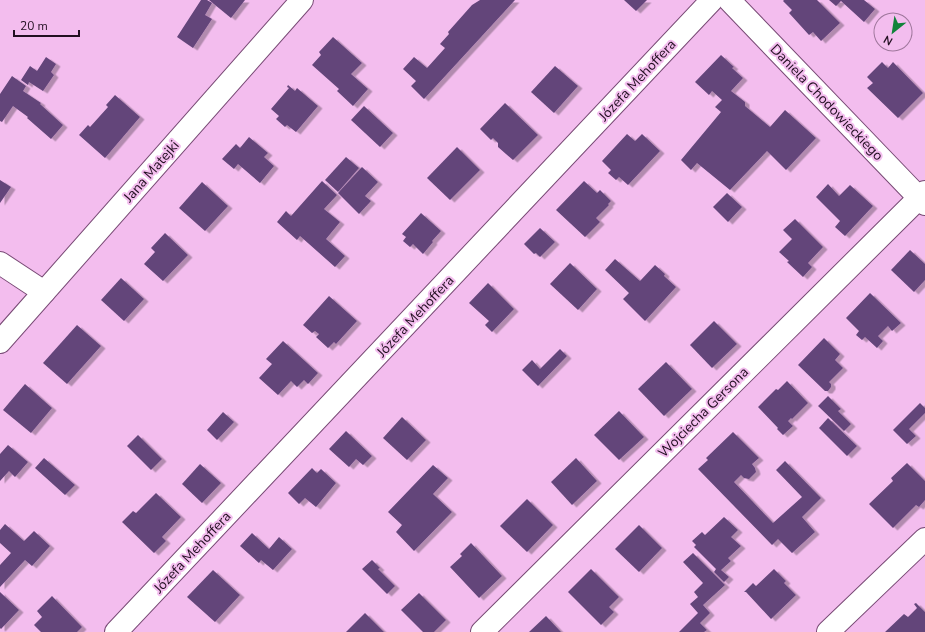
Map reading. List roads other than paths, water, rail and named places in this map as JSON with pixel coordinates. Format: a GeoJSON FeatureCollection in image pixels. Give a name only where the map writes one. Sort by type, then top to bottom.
{"type":"FeatureCollection","features":[{"type":"Feature","properties":{"kind":"street","name":"Jana Matejki"},"geometry":{"type":"LineString","coordinates":[[0,342],[302,0]]}},
{"type":"Feature","properties":{"kind":"street","name":"Józefa Mehoffera"},"geometry":{"type":"LineString","coordinates":[[116,632],[712,0]]}},
{"type":"Feature","properties":{"kind":"street","name":"Daniela Chodowieckiego"},"geometry":{"type":"LineString","coordinates":[[730,0],[923,198]]}},
{"type":"Feature","properties":{"kind":"street","name":"Wojciecha Gersona"},"geometry":{"type":"LineString","coordinates":[[482,632],[923,198]]}},
{"type":"Feature","properties":{"kind":"street"},"geometry":{"type":"LineString","coordinates":[[0,263],[44,292]]}},
{"type":"Feature","properties":{"kind":"street"},"geometry":{"type":"LineString","coordinates":[[828,632],[925,539]]}}]}
